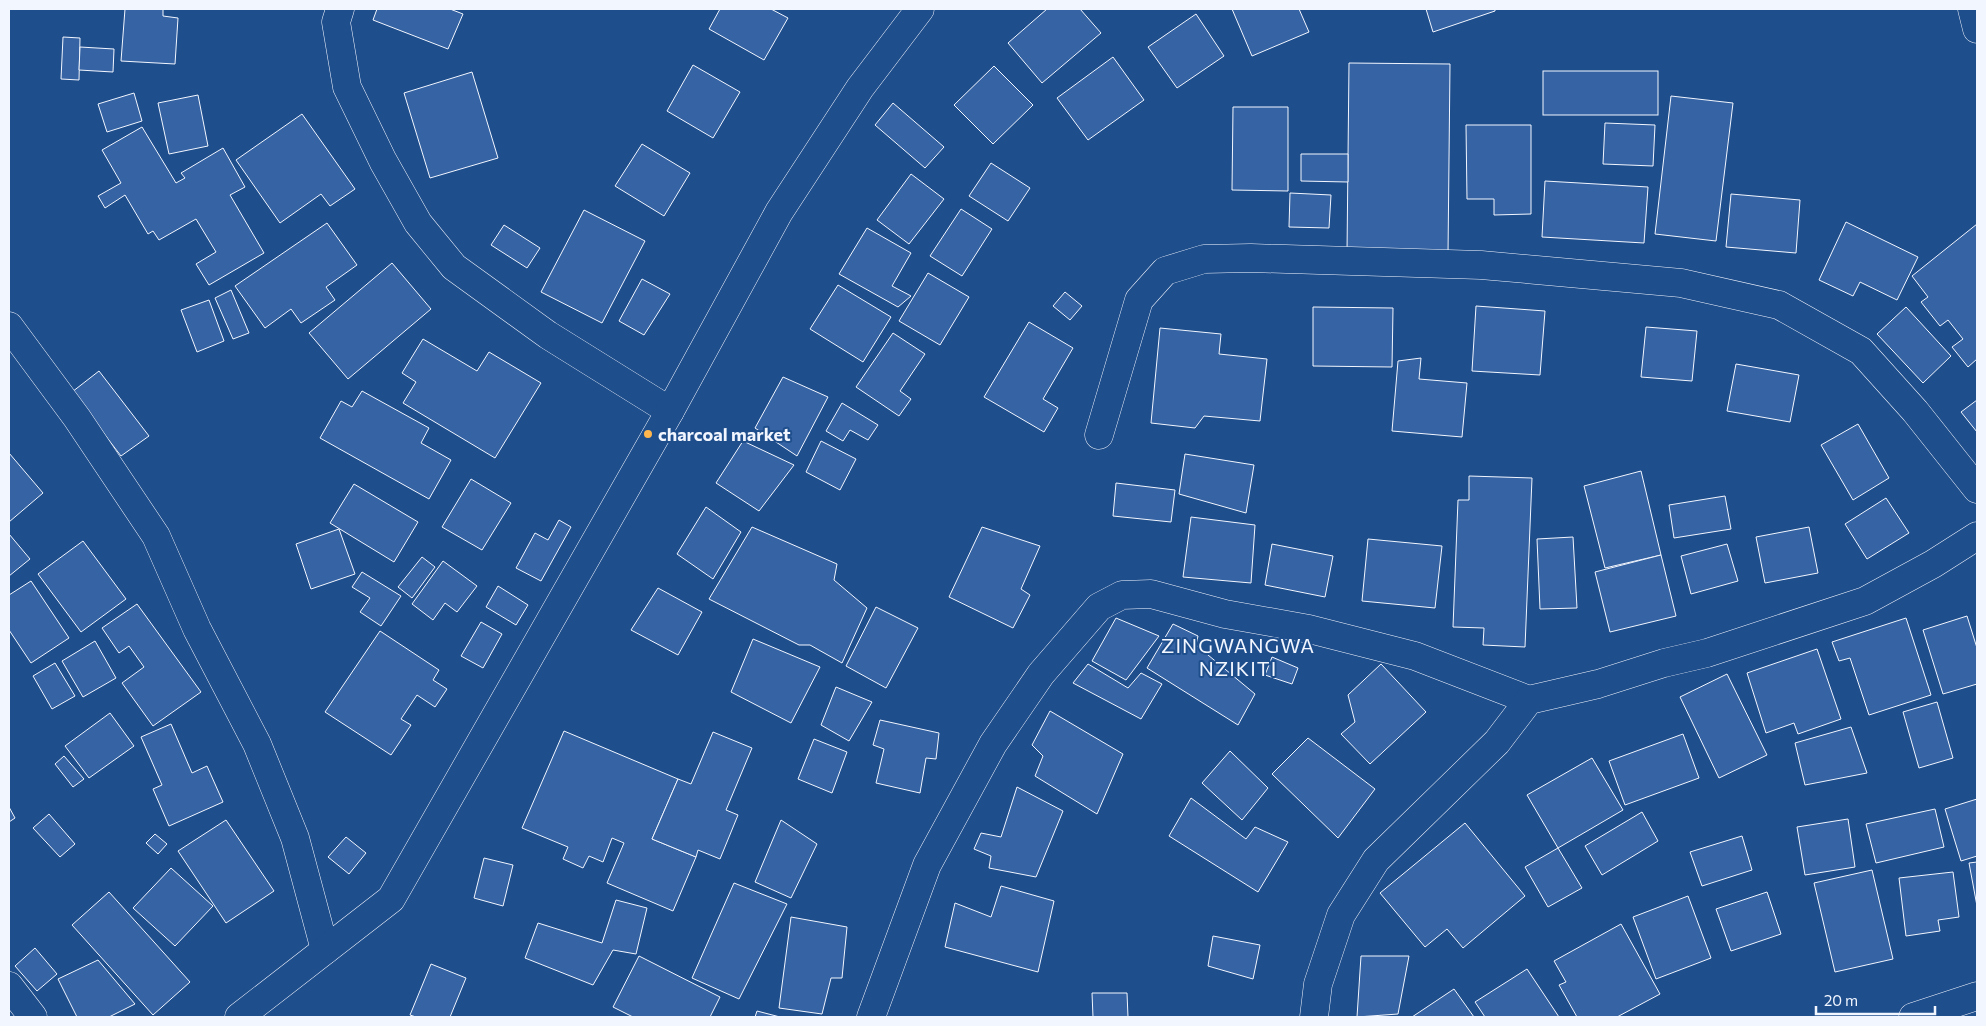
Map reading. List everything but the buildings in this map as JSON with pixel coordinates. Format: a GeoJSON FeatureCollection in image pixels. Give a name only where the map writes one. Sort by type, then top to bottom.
{"type":"FeatureCollection","features":[{"type":"Feature","properties":{"kind":"street"},"geometry":{"type":"LineString","coordinates":[[340,9],[336,22],[347,87],[383,161],[418,223],[454,266],[548,335],[670,411]]}},
{"type":"Feature","properties":{"kind":"street"},"geometry":{"type":"LineString","coordinates":[[239,1017],[391,899],[670,411],[779,212],[860,88],[920,9]]}},
{"type":"Feature","properties":{"kind":"street"},"geometry":{"type":"LineString","coordinates":[[1972,9],[1977,29]]}},
{"type":"Feature","properties":{"kind":"street"},"geometry":{"type":"LineString","coordinates":[[1098,435],[1139,300],[1165,271],[1204,259],[1251,258],[1481,265],[1681,283],[1779,306],[1861,351],[1915,411],[1977,489]]}},
{"type":"Feature","properties":{"kind":"street"},"geometry":{"type":"LineString","coordinates":[[9,326],[77,418],[156,536],[197,629],[257,744],[295,838],[325,950]]}},
{"type":"Feature","properties":{"kind":"street"},"geometry":{"type":"LineString","coordinates":[[871,1017],[927,865],[993,744],[1041,674],[1099,606],[1122,595],[1151,594],[1225,614],[1310,629],[1405,654],[1529,700],[1598,684],[1664,663],[1707,653],[1865,601],[1933,564],[1977,536]]}},
{"type":"Feature","properties":{"kind":"street"},"geometry":{"type":"LineString","coordinates":[[1314,1017],[1318,984],[1341,916],[1376,860],[1497,742],[1529,700]]}},
{"type":"Feature","properties":{"kind":"street"},"geometry":{"type":"LineString","coordinates":[[9,986],[33,1017]]}},
{"type":"Feature","properties":{"kind":"street"},"geometry":{"type":"LineString","coordinates":[[1913,1017],[1977,996]]}},
{"type":"Feature","properties":{"kind":"place","name":"charcoal market"},"geometry":{"type":"Point","coordinates":[648,434]}},
{"type":"Feature","properties":{"kind":"district","name":"ZINGWANGWA NZIKITI"},"geometry":{"type":"Point","coordinates":[1238,656]}}]}
